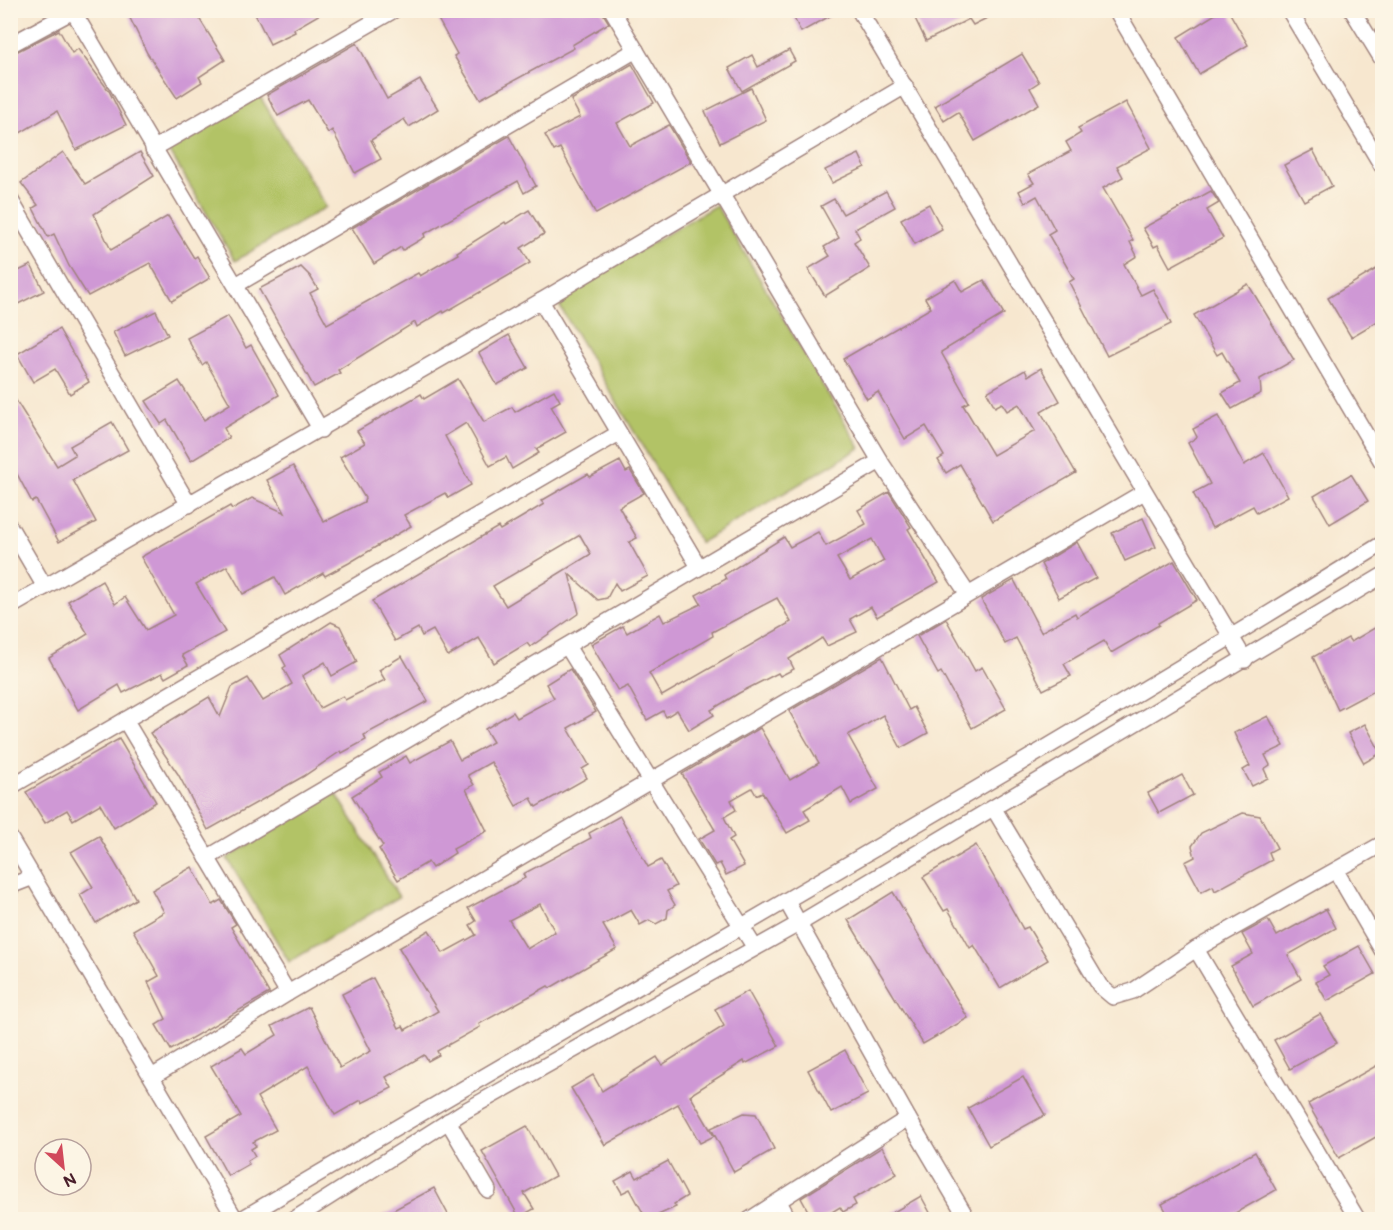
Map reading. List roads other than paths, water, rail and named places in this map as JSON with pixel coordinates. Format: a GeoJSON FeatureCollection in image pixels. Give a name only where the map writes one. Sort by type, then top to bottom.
{"type":"FeatureCollection","features":[{"type":"Feature","properties":{"kind":"street"},"geometry":{"type":"LineString","coordinates":[[10,45],[73,10],[153,149],[321,429]]}},
{"type":"Feature","properties":{"kind":"street"},"geometry":{"type":"LineString","coordinates":[[153,149],[394,10]]}},
{"type":"Feature","properties":{"kind":"street"},"geometry":{"type":"LineString","coordinates":[[612,10],[880,461],[968,593]]}},
{"type":"Feature","properties":{"kind":"street"},"geometry":{"type":"LineString","coordinates":[[859,10],[1245,660]]}},
{"type":"Feature","properties":{"kind":"street"},"geometry":{"type":"LineString","coordinates":[[1116,10],[1383,462]]}},
{"type":"Feature","properties":{"kind":"street"},"geometry":{"type":"LineString","coordinates":[[1289,10],[1383,166]]}},
{"type":"Feature","properties":{"kind":"street"},"geometry":{"type":"LineString","coordinates":[[1352,10],[1383,59]]}},
{"type":"Feature","properties":{"kind":"street"},"geometry":{"type":"LineString","coordinates":[[236,285],[636,50]]}},
{"type":"Feature","properties":{"kind":"street"},"geometry":{"type":"LineString","coordinates":[[10,607],[541,301],[904,86]]}},
{"type":"Feature","properties":{"kind":"street"},"geometry":{"type":"LineString","coordinates":[[10,199],[189,505]]}},
{"type":"Feature","properties":{"kind":"street"},"geometry":{"type":"LineString","coordinates":[[541,301],[699,567]]}},
{"type":"Feature","properties":{"kind":"street"},"geometry":{"type":"LineString","coordinates":[[10,787],[619,433]]}},
{"type":"Feature","properties":{"kind":"street"},"geometry":{"type":"LineString","coordinates":[[207,858],[880,461]]}},
{"type":"Feature","properties":{"kind":"street"},"geometry":{"type":"LineString","coordinates":[[152,1077],[288,993],[1144,492]]}},
{"type":"Feature","properties":{"kind":"street"},"geometry":{"type":"LineString","coordinates":[[10,527],[45,587]]}},
{"type":"Feature","properties":{"kind":"street"},"geometry":{"type":"LineString","coordinates":[[10,838],[238,1220],[787,902],[1232,637],[1383,544]]}},
{"type":"Feature","properties":{"kind":"street"},"geometry":{"type":"LineString","coordinates":[[293,1220],[448,1121],[800,923],[1383,576]]}},
{"type":"Feature","properties":{"kind":"street"},"geometry":{"type":"LineString","coordinates":[[567,646],[755,948]]}},
{"type":"Feature","properties":{"kind":"street"},"geometry":{"type":"LineString","coordinates":[[125,720],[288,993]]}},
{"type":"Feature","properties":{"kind":"street"},"geometry":{"type":"LineString","coordinates":[[994,809],[1106,992],[1113,997],[1128,994],[1196,949],[1383,844]]}},
{"type":"Feature","properties":{"kind":"street"},"geometry":{"type":"LineString","coordinates":[[1336,871],[1383,950]]}},
{"type":"Feature","properties":{"kind":"street"},"geometry":{"type":"LineString","coordinates":[[10,886],[33,877]]}},
{"type":"Feature","properties":{"kind":"street"},"geometry":{"type":"LineString","coordinates":[[787,902],[968,1220]]}},
{"type":"Feature","properties":{"kind":"street"},"geometry":{"type":"LineString","coordinates":[[1196,949],[1355,1219]]}},
{"type":"Feature","properties":{"kind":"street"},"geometry":{"type":"LineString","coordinates":[[749,1220],[908,1118]]}},
{"type":"Feature","properties":{"kind":"street"},"geometry":{"type":"LineString","coordinates":[[448,1121],[488,1190]]}},
{"type":"Feature","properties":{"kind":"street"},"geometry":{"type":"LineString","coordinates":[[779,1202],[789,1220]]}}]}
